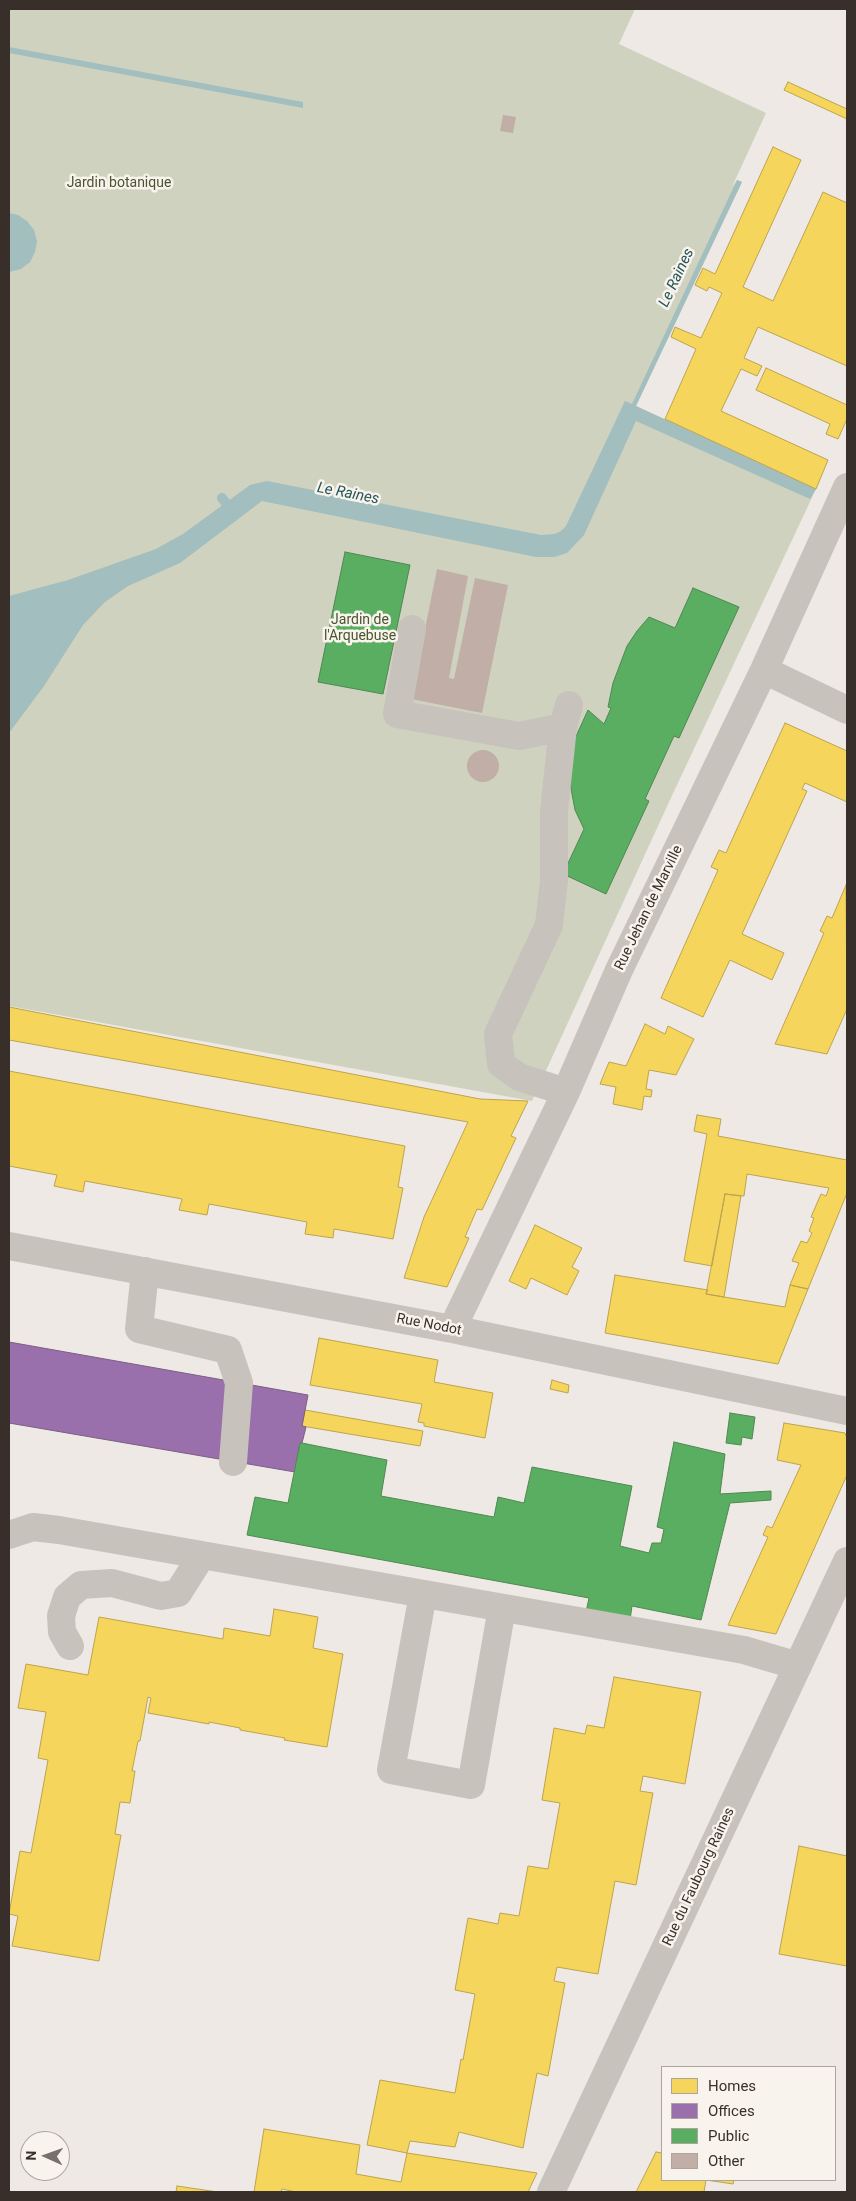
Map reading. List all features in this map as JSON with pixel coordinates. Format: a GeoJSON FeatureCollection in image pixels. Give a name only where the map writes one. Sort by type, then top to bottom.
{"type":"FeatureCollection","features":[{"type":"Feature","properties":{"kind":"street","name":"Rue Jehan de Marville"},"geometry":{"type":"LineString","coordinates":[[452,1329],[566,1092],[619,970],[764,670],[847,487]]}},
{"type":"Feature","properties":{"kind":"street"},"geometry":{"type":"LineString","coordinates":[[412,629],[396,714],[519,736],[566,716],[554,811],[554,881],[549,925],[498,1034],[501,1064],[520,1077],[566,1092]]}},
{"type":"Feature","properties":{"kind":"street"},"geometry":{"type":"LineString","coordinates":[[764,670],[847,710]]}},
{"type":"Feature","properties":{"kind":"street","name":"Rue Nodot"},"geometry":{"type":"LineString","coordinates":[[9,1246],[452,1329],[847,1411]]}},
{"type":"Feature","properties":{"kind":"street"},"geometry":{"type":"LineString","coordinates":[[145,1271],[139,1329],[228,1350],[239,1383],[233,1462]]}},
{"type":"Feature","properties":{"kind":"street"},"geometry":{"type":"LineString","coordinates":[[9,1535],[33,1527],[202,1555],[744,1650],[798,1666]]}},
{"type":"Feature","properties":{"kind":"street"},"geometry":{"type":"LineString","coordinates":[[70,1646],[62,1632],[61,1616],[67,1597],[81,1585],[112,1583],[161,1596],[178,1593],[202,1555]]}},
{"type":"Feature","properties":{"kind":"street","name":"Rue du Faubourg Raines"},"geometry":{"type":"LineString","coordinates":[[551,2192],[847,1561]]}},
{"type":"Feature","properties":{"kind":"street"},"geometry":{"type":"LineString","coordinates":[[422,1594],[391,1770],[471,1785],[502,1608]]}},
{"type":"Feature","properties":{"kind":"green space","name":"Jardin de l'Arquebuse"},"geometry":{"type":"Polygon","coordinates":[[[9,9],[635,9],[619,44],[766,113],[732,187],[737,180],[742,182],[636,406],[816,489],[669,802],[532,1101],[9,1006],[9,9]]]}},
{"type":"Feature","properties":{"kind":"water"},"geometry":{"type":"Polygon","coordinates":[[[9,47],[303,102],[303,108],[9,53],[9,47]]]}},
{"type":"Feature","properties":{"kind":"water"},"geometry":{"type":"Polygon","coordinates":[[[737,180],[742,182],[636,406],[816,489],[810,499],[636,421],[584,535],[567,553],[554,557],[536,557],[262,501],[180,563],[128,586],[105,602],[83,625],[44,686],[9,733],[9,596],[68,580],[156,549],[183,534],[250,485],[267,481],[541,535],[555,534],[561,531],[566,526],[625,401],[632,404],[737,180]]]}},
{"type":"Feature","properties":{"kind":"water"},"geometry":{"type":"Polygon","coordinates":[[[9,213],[18,215],[27,221],[34,230],[37,241],[35,252],[30,262],[21,269],[9,272],[9,213]]]}},
{"type":"Feature","properties":{"kind":"building: Homes"},"geometry":{"type":"Polygon","coordinates":[[[788,82],[847,109],[847,119],[784,90],[788,82]]]}},
{"type":"Feature","properties":{"kind":"building: Homes"},"geometry":{"type":"Polygon","coordinates":[[[773,147],[801,160],[743,287],[773,301],[823,192],[847,203],[847,366],[758,327],[744,358],[762,366],[757,376],[741,369],[721,411],[828,460],[816,489],[665,419],[696,349],[671,337],[675,327],[701,338],[722,293],[709,287],[707,291],[695,285],[703,268],[715,274],[773,147]]]}},
{"type":"Feature","properties":{"kind":"building: Homes"},"geometry":{"type":"Polygon","coordinates":[[[766,368],[847,405],[847,419],[838,439],[826,434],[830,424],[756,390],[766,368]]]}},
{"type":"Feature","properties":{"kind":"building: Homes"},"geometry":{"type":"Polygon","coordinates":[[[785,723],[847,751],[847,802],[805,783],[802,789],[807,791],[742,934],[784,953],[772,980],[730,960],[703,1017],[661,998],[718,870],[711,867],[719,850],[726,853],[785,723]]]}},
{"type":"Feature","properties":{"kind":"building: Homes"},"geometry":{"type":"Polygon","coordinates":[[[846,885],[847,1009],[827,1054],[775,1044],[824,933],[820,931],[827,916],[832,918],[846,885]]]}},
{"type":"Feature","properties":{"kind":"building: Homes"},"geometry":{"type":"Polygon","coordinates":[[[9,1007],[480,1099],[528,1101],[511,1136],[516,1138],[482,1210],[477,1209],[465,1237],[469,1238],[447,1287],[404,1278],[424,1217],[468,1122],[9,1040],[9,1007]]]}},
{"type":"Feature","properties":{"kind":"building: Homes"},"geometry":{"type":"Polygon","coordinates":[[[645,1024],[665,1034],[668,1026],[694,1039],[676,1075],[649,1070],[646,1089],[652,1090],[651,1097],[644,1096],[642,1110],[613,1104],[616,1087],[600,1084],[609,1062],[626,1066],[645,1024]]]}},
{"type":"Feature","properties":{"kind":"building: Homes"},"geometry":{"type":"Polygon","coordinates":[[[9,1071],[405,1146],[398,1187],[403,1188],[393,1239],[334,1229],[333,1238],[305,1234],[307,1222],[209,1204],[207,1215],[179,1210],[182,1199],[85,1181],[83,1192],[54,1186],[57,1175],[9,1166],[9,1071]]]}},
{"type":"Feature","properties":{"kind":"building: Homes"},"geometry":{"type":"Polygon","coordinates":[[[697,1115],[721,1119],[718,1136],[847,1160],[847,1193],[808,1289],[790,1285],[799,1263],[792,1261],[801,1241],[807,1243],[812,1233],[809,1231],[814,1218],[811,1217],[821,1194],[826,1196],[829,1188],[747,1174],[744,1196],[725,1194],[712,1266],[684,1261],[707,1134],[694,1131],[697,1115]]]}},
{"type":"Feature","properties":{"kind":"building: Homes"},"geometry":{"type":"Polygon","coordinates":[[[725,1194],[741,1196],[724,1297],[706,1294],[725,1194]]]}},
{"type":"Feature","properties":{"kind":"building: Homes"},"geometry":{"type":"Polygon","coordinates":[[[535,1225],[582,1248],[572,1267],[579,1271],[567,1295],[531,1278],[526,1289],[509,1281],[535,1225]]]}},
{"type":"Feature","properties":{"kind":"building: Homes"},"geometry":{"type":"Polygon","coordinates":[[[615,1275],[708,1290],[706,1294],[785,1307],[790,1285],[808,1289],[778,1364],[605,1333],[615,1275]]]}},
{"type":"Feature","properties":{"kind":"building: Homes"},"geometry":{"type":"Polygon","coordinates":[[[319,1338],[438,1360],[434,1382],[493,1393],[485,1438],[424,1426],[424,1423],[418,1422],[422,1404],[310,1385],[319,1338]]]}},
{"type":"Feature","properties":{"kind":"building: Homes"},"geometry":{"type":"Polygon","coordinates":[[[552,1380],[569,1385],[568,1393],[550,1389],[552,1380]]]}},
{"type":"Feature","properties":{"kind":"building: Homes"},"geometry":{"type":"Polygon","coordinates":[[[305,1410],[423,1431],[420,1446],[302,1426],[305,1410]]]}},
{"type":"Feature","properties":{"kind":"building: Homes"},"geometry":{"type":"Polygon","coordinates":[[[784,1423],[845,1433],[847,1438],[847,1475],[776,1634],[728,1625],[768,1537],[763,1535],[767,1526],[772,1528],[801,1465],[777,1460],[784,1423]]]}},
{"type":"Feature","properties":{"kind":"building: Homes"},"geometry":{"type":"Polygon","coordinates":[[[274,1609],[318,1617],[313,1648],[343,1654],[327,1747],[284,1740],[285,1738],[209,1722],[209,1724],[148,1713],[151,1698],[148,1697],[132,1771],[135,1771],[130,1803],[120,1802],[115,1834],[121,1835],[99,1961],[12,1946],[18,1916],[9,1914],[20,1851],[31,1853],[48,1760],[38,1758],[46,1712],[18,1708],[26,1664],[88,1675],[99,1617],[223,1639],[224,1628],[270,1636],[274,1609]]]}},
{"type":"Feature","properties":{"kind":"building: Homes"},"geometry":{"type":"Polygon","coordinates":[[[614,1677],[701,1692],[685,1784],[643,1776],[640,1791],[653,1793],[636,1885],[615,1881],[598,1974],[557,1967],[554,1981],[565,1983],[548,2076],[537,2073],[523,2148],[459,2132],[455,2147],[410,2141],[407,2153],[367,2145],[380,2080],[455,2093],[475,1994],[455,1990],[468,1918],[498,1924],[500,1913],[519,1916],[528,1866],[548,1869],[560,1803],[542,1800],[554,1728],[585,1734],[587,1725],[604,1728],[614,1677]]]}},
{"type":"Feature","properties":{"kind":"building: Homes"},"geometry":{"type":"Polygon","coordinates":[[[799,1846],[847,1856],[847,1966],[779,1954],[799,1846]]]}},
{"type":"Feature","properties":{"kind":"building: Homes"},"geometry":{"type":"Polygon","coordinates":[[[264,2129],[360,2145],[356,2174],[401,2182],[407,2153],[537,2173],[528,2192],[296,2192],[282,2189],[281,2192],[254,2192],[264,2129]]]}},
{"type":"Feature","properties":{"kind":"building: Homes"},"geometry":{"type":"Polygon","coordinates":[[[656,2152],[661,2153],[661,2181],[706,2181],[704,2192],[636,2192],[656,2152]]]}},
{"type":"Feature","properties":{"kind":"building: Homes"},"geometry":{"type":"Polygon","coordinates":[[[713,2181],[734,2181],[733,2184],[713,2181]]]}},
{"type":"Feature","properties":{"kind":"building: Homes"},"geometry":{"type":"Polygon","coordinates":[[[177,2186],[218,2192],[176,2192],[177,2186]]]}},
{"type":"Feature","properties":{"kind":"building: Offices"},"geometry":{"type":"Polygon","coordinates":[[[9,1342],[308,1395],[302,1426],[306,1427],[302,1443],[300,1443],[295,1472],[9,1423],[9,1342]]]}},
{"type":"Feature","properties":{"kind":"building: Public"},"geometry":{"type":"Polygon","coordinates":[[[345,552],[410,565],[383,694],[318,682],[345,552]]]}},
{"type":"Feature","properties":{"kind":"building: Public"},"geometry":{"type":"Polygon","coordinates":[[[693,588],[739,607],[679,738],[674,736],[645,799],[649,801],[606,894],[563,874],[584,829],[575,810],[570,783],[572,745],[588,710],[604,724],[611,708],[608,707],[613,683],[627,646],[637,631],[649,617],[675,628],[693,588]]]}},
{"type":"Feature","properties":{"kind":"building: Public"},"geometry":{"type":"Polygon","coordinates":[[[730,1413],[755,1417],[752,1439],[742,1437],[741,1445],[726,1443],[730,1413]]]}},
{"type":"Feature","properties":{"kind":"building: Public"},"geometry":{"type":"Polygon","coordinates":[[[674,1442],[725,1454],[720,1494],[771,1491],[771,1500],[730,1503],[701,1620],[632,1606],[630,1620],[586,1612],[589,1598],[247,1535],[255,1497],[288,1503],[300,1443],[302,1443],[387,1460],[381,1496],[494,1517],[498,1497],[524,1503],[532,1467],[632,1486],[620,1546],[649,1553],[652,1543],[661,1543],[664,1529],[657,1527],[674,1442]]]}},
{"type":"Feature","properties":{"kind":"building: Other"},"geometry":{"type":"Polygon","coordinates":[[[503,115],[516,117],[513,133],[500,131],[503,115]]]}},
{"type":"Feature","properties":{"kind":"building: Other"},"geometry":{"type":"Polygon","coordinates":[[[437,569],[468,576],[449,678],[454,679],[475,578],[508,585],[482,713],[411,699],[437,569]]]}},
{"type":"Feature","properties":{"kind":"building: Other"},"geometry":{"type":"Polygon","coordinates":[[[483,750],[489,751],[494,755],[498,760],[498,772],[494,777],[489,781],[483,782],[477,781],[472,777],[468,772],[467,766],[468,760],[472,755],[477,751],[483,750]]]}},
{"type":"Feature","properties":{"kind":"waterway"},"geometry":{"type":"LineString","coordinates":[[222,498],[232,511]]}},
{"type":"Feature","properties":{"kind":"park label","name":"Jardin botanique"},"geometry":{"type":"Point","coordinates":[119,183]}},
{"type":"Feature","properties":{"kind":"water label","name":"Le Raines"},"geometry":{"type":"Point","coordinates":[677,278]}},
{"type":"Feature","properties":{"kind":"water label","name":"Le Raines"},"geometry":{"type":"Point","coordinates":[348,494]}}]}
